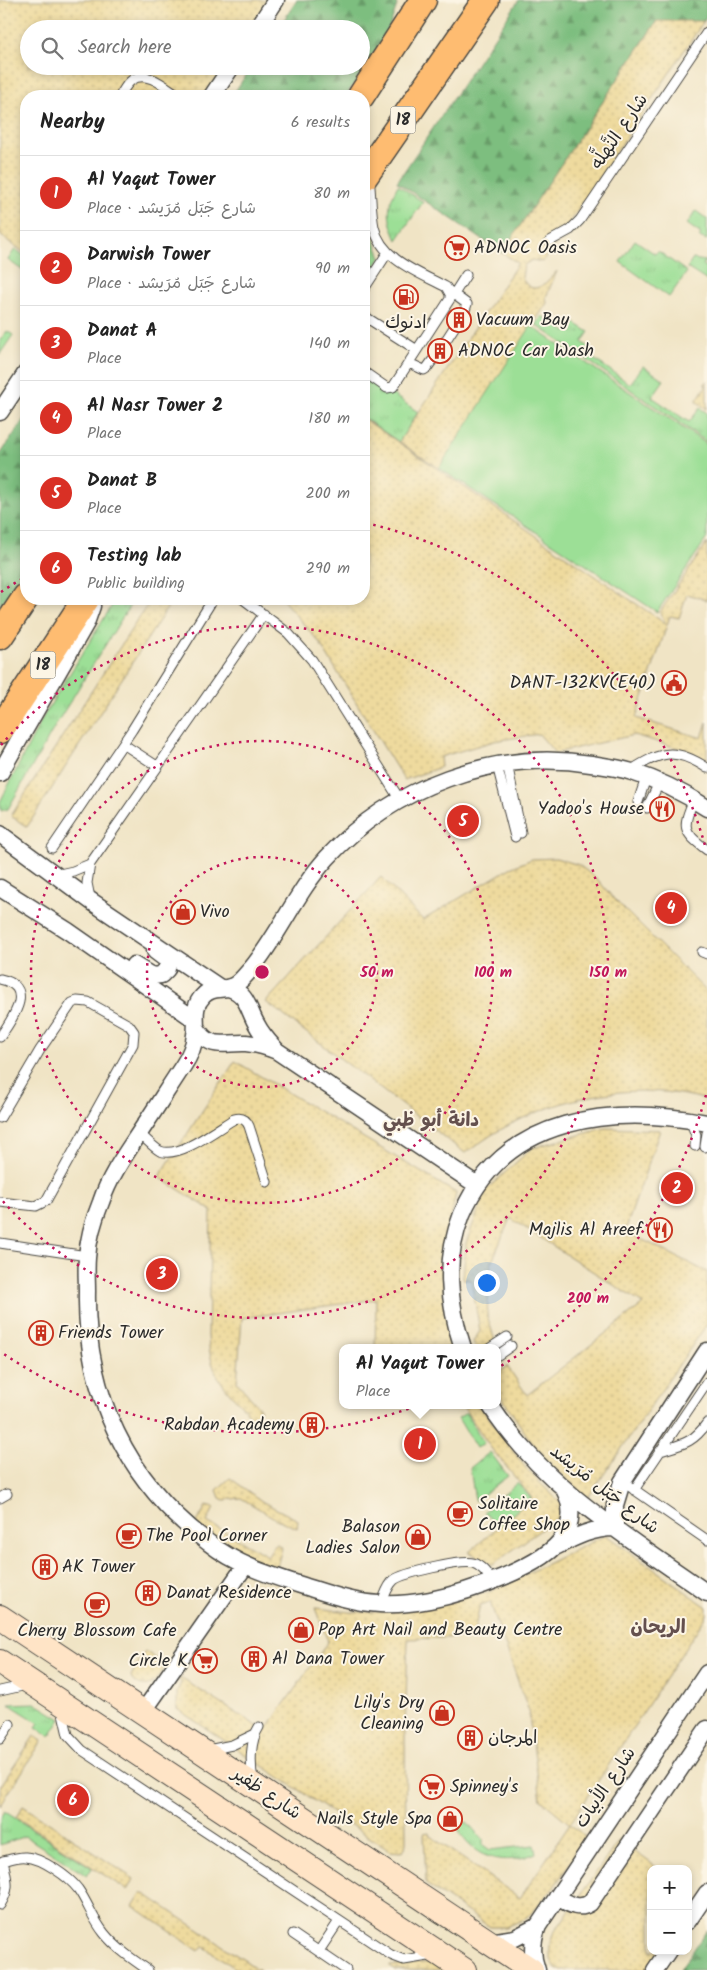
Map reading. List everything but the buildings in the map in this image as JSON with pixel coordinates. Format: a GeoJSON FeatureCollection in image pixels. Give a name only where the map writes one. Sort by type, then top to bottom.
{"type":"FeatureCollection","features":[{"type":"Feature","properties":{"kind":"main road"},"geometry":{"type":"LineString","coordinates":[[365,90],[424,0]]}},
{"type":"Feature","properties":{"kind":"main road","name":"18"},"geometry":{"type":"LineString","coordinates":[[370,167],[486,0]]}},
{"type":"Feature","properties":{"kind":"main road"},"geometry":{"type":"LineString","coordinates":[[0,636],[21,605]]}},
{"type":"Feature","properties":{"kind":"main road","name":"18"},"geometry":{"type":"LineString","coordinates":[[0,730],[82,605]]}},
{"type":"Feature","properties":{"kind":"main road","name":"شارع ظفير"},"geometry":{"type":"LineString","coordinates":[[0,1618],[532,1970]]}},
{"type":"Feature","properties":{"kind":"main road","name":"شارع ظفير"},"geometry":{"type":"LineString","coordinates":[[0,1662],[464,1970]]}},
{"type":"Feature","properties":{"kind":"street"},"geometry":{"type":"LineString","coordinates":[[263,20],[276,0]]}},
{"type":"Feature","properties":{"kind":"street"},"geometry":{"type":"LineString","coordinates":[[404,0],[406,26]]}},
{"type":"Feature","properties":{"kind":"street"},"geometry":{"type":"LineString","coordinates":[[216,90],[226,75]]}},
{"type":"Feature","properties":{"kind":"street"},"geometry":{"type":"LineString","coordinates":[[0,412],[20,382]]}},
{"type":"Feature","properties":{"kind":"street"},"geometry":{"type":"LineString","coordinates":[[0,773],[86,623],[92,605]]}},
{"type":"Feature","properties":{"kind":"street"},"geometry":{"type":"LineString","coordinates":[[700,803],[630,771],[577,762],[546,760],[502,764],[445,779],[400,800],[354,832],[326,859],[306,884],[253,967],[238,982],[225,988],[208,992],[200,1000],[195,1011],[194,1043],[188,1058],[118,1166],[102,1199],[87,1256],[86,1319],[91,1359],[101,1397],[116,1434],[135,1468],[167,1508],[188,1528],[219,1551],[245,1566],[349,1600],[381,1604],[427,1600],[471,1589],[523,1567],[555,1547],[585,1532],[603,1528],[615,1528],[615,1505],[707,1351]]}},
{"type":"Feature","properties":{"kind":"street"},"geometry":{"type":"LineString","coordinates":[[0,834],[91,901],[225,988],[236,990],[245,998],[256,1025],[277,1051],[477,1185]]}},
{"type":"Feature","properties":{"kind":"street"},"geometry":{"type":"LineString","coordinates":[[0,888],[68,931],[195,1023],[200,1034],[213,1043],[253,1044],[277,1051]]}},
{"type":"Feature","properties":{"kind":"street"},"geometry":{"type":"LineString","coordinates":[[68,931],[92,940],[152,976],[157,977],[164,973],[168,965],[164,957],[103,917],[91,901]]}},
{"type":"Feature","properties":{"kind":"street"},"geometry":{"type":"LineString","coordinates":[[462,1344],[452,1312],[450,1258],[459,1223],[477,1185],[494,1164],[511,1150],[538,1135],[575,1122],[600,1117],[621,1115],[707,1123]]}},
{"type":"Feature","properties":{"kind":"street","name":"شارع جَبَل مُرَيشد"},"geometry":{"type":"LineString","coordinates":[[493,1409],[517,1442],[564,1489],[615,1528],[707,1593]]}},
{"type":"Feature","properties":{"kind":"street"},"geometry":{"type":"LineString","coordinates":[[555,1547],[565,1535],[570,1520],[570,1504],[564,1489]]}},
{"type":"Feature","properties":{"kind":"street"},"geometry":{"type":"LineString","coordinates":[[143,1712],[245,1566]]}},
{"type":"Feature","properties":{"kind":"street","name":"شارع الأبيات"},"geometry":{"type":"LineString","coordinates":[[537,1970],[532,1950],[534,1934],[538,1926],[707,1673]]}},
{"type":"Feature","properties":{"kind":"street"},"geometry":{"type":"LineString","coordinates":[[557,1897],[576,1907],[585,1906],[590,1903],[707,1729]]}},
{"type":"Feature","properties":{"kind":"street"},"geometry":{"type":"LineString","coordinates":[[692,1915],[707,1893]]}},
{"type":"Feature","properties":{"kind":"street","name":"شارع الأبيات"},"geometry":{"type":"LineString","coordinates":[[490,1942],[515,1938],[538,1926]]}},
{"type":"Feature","properties":{"kind":"street"},"geometry":{"type":"LineString","coordinates":[[655,1970],[665,1955]]}},
{"type":"Feature","properties":{"kind":"lane","name":"شارع النَّهلَّه"},"geometry":{"type":"LineString","coordinates":[[550,241],[570,230],[580,220],[707,32]]}},
{"type":"Feature","properties":{"kind":"lane"},"geometry":{"type":"LineString","coordinates":[[124,90],[132,79],[143,76],[170,90]]}},
{"type":"Feature","properties":{"kind":"lane"},"geometry":{"type":"LineString","coordinates":[[370,200],[377,236],[388,252],[451,292],[466,304],[464,313]]}},
{"type":"Feature","properties":{"kind":"lane"},"geometry":{"type":"LineString","coordinates":[[370,280],[388,252]]}},
{"type":"Feature","properties":{"kind":"lane"},"geometry":{"type":"LineString","coordinates":[[370,376],[387,388],[394,385],[448,303],[451,292],[466,275]]}},
{"type":"Feature","properties":{"kind":"lane"},"geometry":{"type":"LineString","coordinates":[[370,320],[418,350]]}},
{"type":"Feature","properties":{"kind":"lane"},"geometry":{"type":"LineString","coordinates":[[446,340],[455,326]]}},
{"type":"Feature","properties":{"kind":"lane"},"geometry":{"type":"LineString","coordinates":[[409,363],[424,370],[432,361]]}},
{"type":"Feature","properties":{"kind":"lane"},"geometry":{"type":"LineString","coordinates":[[52,848],[123,744],[210,605]]}},
{"type":"Feature","properties":{"kind":"lane"},"geometry":{"type":"LineString","coordinates":[[251,605],[288,633],[312,660],[400,800]]}},
{"type":"Feature","properties":{"kind":"lane"},"geometry":{"type":"LineString","coordinates":[[91,901],[87,882],[90,864],[264,614]]}},
{"type":"Feature","properties":{"kind":"lane"},"geometry":{"type":"LineString","coordinates":[[123,744],[157,766]]}},
{"type":"Feature","properties":{"kind":"lane"},"geometry":{"type":"LineString","coordinates":[[630,771],[656,756],[671,753],[686,756],[707,768]]}},
{"type":"Feature","properties":{"kind":"lane"},"geometry":{"type":"LineString","coordinates":[[502,764],[518,835]]}},
{"type":"Feature","properties":{"kind":"lane"},"geometry":{"type":"LineString","coordinates":[[638,802],[652,780]]}},
{"type":"Feature","properties":{"kind":"lane"},"geometry":{"type":"LineString","coordinates":[[647,808],[652,780]]}},
{"type":"Feature","properties":{"kind":"lane"},"geometry":{"type":"LineString","coordinates":[[700,803],[685,820],[686,830],[692,839],[707,850]]}},
{"type":"Feature","properties":{"kind":"lane"},"geometry":{"type":"LineString","coordinates":[[55,875],[73,871],[90,864]]}},
{"type":"Feature","properties":{"kind":"lane"},"geometry":{"type":"LineString","coordinates":[[0,979],[6,980],[17,990],[20,1003],[0,1037]]}},
{"type":"Feature","properties":{"kind":"lane"},"geometry":{"type":"LineString","coordinates":[[0,1118],[40,1050],[72,1004],[77,1001],[88,1002],[132,1028],[135,1036],[133,1044],[46,1201],[36,1206],[0,1202]]}},
{"type":"Feature","properties":{"kind":"lane"},"geometry":{"type":"LineString","coordinates":[[140,1133],[156,1148],[167,1153],[173,1153],[184,1149],[234,1119],[242,1118],[249,1126],[267,1182]]}},
{"type":"Feature","properties":{"kind":"lane"},"geometry":{"type":"LineString","coordinates":[[690,1120],[695,1129],[695,1146]]}},
{"type":"Feature","properties":{"kind":"lane"},"geometry":{"type":"LineString","coordinates":[[705,1147],[707,1133]]}},
{"type":"Feature","properties":{"kind":"lane"},"geometry":{"type":"LineString","coordinates":[[0,1243],[87,1256]]}},
{"type":"Feature","properties":{"kind":"lane"},"geometry":{"type":"LineString","coordinates":[[496,1344],[507,1337]]}},
{"type":"Feature","properties":{"kind":"lane"},"geometry":{"type":"LineString","coordinates":[[501,1353],[511,1346]]}},
{"type":"Feature","properties":{"kind":"lane"},"geometry":{"type":"LineString","coordinates":[[707,1382],[660,1450],[628,1486],[707,1540]]}},
{"type":"Feature","properties":{"kind":"lane"},"geometry":{"type":"LineString","coordinates":[[660,1450],[690,1442],[698,1436],[707,1422]]}},
{"type":"Feature","properties":{"kind":"lane"},"geometry":{"type":"LineString","coordinates":[[381,1604],[390,1586],[398,1578],[459,1562],[470,1562],[479,1566],[492,1581]]}},
{"type":"Feature","properties":{"kind":"lane"},"geometry":{"type":"LineString","coordinates":[[0,1691],[34,1684]]}},
{"type":"Feature","properties":{"kind":"lane"},"geometry":{"type":"LineString","coordinates":[[61,1702],[68,1735],[76,1746],[339,1921],[399,1959],[408,1960],[440,1954]]}},
{"type":"Feature","properties":{"kind":"lane"},"geometry":{"type":"LineString","coordinates":[[0,1739],[10,1724]]}},
{"type":"Feature","properties":{"kind":"lane"},"geometry":{"type":"LineString","coordinates":[[200,1750],[222,1749],[257,1730],[252,1766],[254,1786]]}},
{"type":"Feature","properties":{"kind":"lane"},"geometry":{"type":"LineString","coordinates":[[0,1904],[7,1894],[7,1880],[2,1862],[27,1857],[40,1861],[64,1876],[78,1889],[95,1921],[105,1934],[116,1946],[148,1970]]}},
{"type":"Feature","properties":{"kind":"lane"},"geometry":{"type":"LineString","coordinates":[[319,1951],[339,1921]]}},
{"type":"Feature","properties":{"kind":"lane"},"geometry":{"type":"LineString","coordinates":[[293,1934],[346,1970]]}},
{"type":"Feature","properties":{"kind":"green space"},"geometry":{"type":"Polygon","coordinates":[[[297,0],[394,0],[397,5],[387,34],[370,60],[370,20],[284,20],[297,0]]]}},
{"type":"Feature","properties":{"kind":"green space"},"geometry":{"type":"Polygon","coordinates":[[[519,0],[707,0],[707,17],[704,21],[656,22],[502,253],[397,182],[519,0]]]}},
{"type":"Feature","properties":{"kind":"green space"},"geometry":{"type":"Polygon","coordinates":[[[246,75],[360,75],[350,90],[236,90],[246,75]]]}},
{"type":"Feature","properties":{"kind":"green space"},"geometry":{"type":"Polygon","coordinates":[[[398,185],[423,202],[397,240],[391,225],[389,212],[391,200],[398,185]]]}},
{"type":"Feature","properties":{"kind":"green space"},"geometry":{"type":"Polygon","coordinates":[[[696,211],[707,219],[707,240],[699,237],[701,234],[687,224],[696,211]]]}},
{"type":"Feature","properties":{"kind":"green space"},"geometry":{"type":"Polygon","coordinates":[[[370,231],[381,257],[370,274],[370,231]]]}},
{"type":"Feature","properties":{"kind":"green space"},"geometry":{"type":"Polygon","coordinates":[[[635,240],[655,254],[658,251],[687,272],[669,297],[620,262],[635,240]]]}},
{"type":"Feature","properties":{"kind":"green space"},"geometry":{"type":"Polygon","coordinates":[[[15,249],[20,253],[20,269],[8,260],[15,249]]]}},
{"type":"Feature","properties":{"kind":"green space"},"geometry":{"type":"Polygon","coordinates":[[[693,259],[705,261],[703,265],[707,267],[707,281],[687,268],[693,259]]]}},
{"type":"Feature","properties":{"kind":"green space"},"geometry":{"type":"Polygon","coordinates":[[[542,316],[566,332],[573,322],[589,332],[582,342],[594,351],[591,357],[630,384],[643,366],[664,380],[652,397],[689,422],[700,408],[707,413],[707,442],[536,325],[542,316]]]}},
{"type":"Feature","properties":{"kind":"green space"},"geometry":{"type":"Polygon","coordinates":[[[531,326],[707,444],[707,538],[657,612],[439,468],[531,326]]]}},
{"type":"Feature","properties":{"kind":"green space"},"geometry":{"type":"Polygon","coordinates":[[[7,331],[13,335],[0,354],[0,340],[7,331]]]}},
{"type":"Feature","properties":{"kind":"green space"},"geometry":{"type":"Polygon","coordinates":[[[370,379],[418,412],[399,442],[370,422],[370,379]]]}},
{"type":"Feature","properties":{"kind":"green space"},"geometry":{"type":"Polygon","coordinates":[[[20,425],[20,576],[0,606],[0,455],[20,425]]]}},
{"type":"Feature","properties":{"kind":"green space"},"geometry":{"type":"Polygon","coordinates":[[[112,605],[130,605],[58,721],[8,809],[1,811],[0,802],[43,717],[112,605]]]}},
{"type":"Feature","properties":{"kind":"green space"},"geometry":{"type":"Polygon","coordinates":[[[466,1413],[484,1443],[476,1448],[458,1418],[466,1413]]]}},
{"type":"Feature","properties":{"kind":"green space"},"geometry":{"type":"Polygon","coordinates":[[[490,1452],[508,1476],[475,1501],[470,1468],[490,1452]]]}},
{"type":"Feature","properties":{"kind":"green space"},"geometry":{"type":"Polygon","coordinates":[[[517,1483],[531,1498],[498,1527],[484,1512],[517,1483]]]}},
{"type":"Feature","properties":{"kind":"green space"},"geometry":{"type":"Polygon","coordinates":[[[35,1703],[61,1719],[50,1736],[36,1727],[39,1723],[9,1704],[35,1703]]]}},
{"type":"Feature","properties":{"kind":"green space"},"geometry":{"type":"Polygon","coordinates":[[[4,1811],[92,1868],[87,1876],[25,1836],[0,1845],[0,1818],[4,1811]]]}},
{"type":"Feature","properties":{"kind":"green space"},"geometry":{"type":"Polygon","coordinates":[[[467,1822],[483,1840],[483,1845],[490,1850],[534,1845],[536,1853],[524,1857],[501,1859],[480,1853],[470,1846],[457,1826],[467,1822]]]}},
{"type":"Feature","properties":{"kind":"green space"},"geometry":{"type":"Polygon","coordinates":[[[707,1930],[707,1970],[680,1970],[692,1955],[707,1930]]]}},
{"type":"Feature","properties":{"kind":"sand"},"geometry":{"type":"Polygon","coordinates":[[[0,0],[273,0],[260,20],[20,20],[20,75],[223,75],[212,90],[20,90],[20,250],[0,235],[0,0]]]}},
{"type":"Feature","properties":{"kind":"sand"},"geometry":{"type":"Polygon","coordinates":[[[657,21],[704,21],[543,262],[532,260],[524,265],[522,278],[526,284],[535,288],[544,284],[557,271],[546,297],[547,303],[439,468],[399,442],[518,263],[502,253],[657,21]]]}},
{"type":"Feature","properties":{"kind":"sand"},"geometry":{"type":"Polygon","coordinates":[[[707,380],[707,409],[696,401],[706,386],[704,384],[707,380]]]}},
{"type":"Feature","properties":{"kind":"sand"},"geometry":{"type":"Polygon","coordinates":[[[370,423],[666,624],[660,612],[707,543],[707,600],[687,594],[679,618],[670,616],[636,718],[702,738],[707,722],[707,763],[681,749],[634,735],[555,753],[539,734],[494,741],[440,757],[441,767],[404,780],[319,642],[287,605],[370,605],[370,423]]]}},
{"type":"Feature","properties":{"kind":"sand"},"geometry":{"type":"Polygon","coordinates":[[[147,605],[169,605],[27,827],[11,816],[147,605]]]}},
{"type":"Feature","properties":{"kind":"sand"},"geometry":{"type":"Polygon","coordinates":[[[556,858],[579,865],[598,880],[613,898],[707,992],[707,1100],[681,1094],[654,1091],[601,1094],[549,1108],[524,1118],[496,1132],[465,1153],[266,1002],[381,877],[423,920],[510,868],[532,859],[556,858]]]}},
{"type":"Feature","properties":{"kind":"sand"},"geometry":{"type":"Polygon","coordinates":[[[235,1061],[456,1193],[442,1265],[444,1302],[455,1344],[375,1344],[376,1299],[242,1318],[237,1382],[261,1410],[253,1418],[221,1382],[216,1373],[209,1350],[211,1210],[159,1177],[235,1061]]]}},
{"type":"Feature","properties":{"kind":"sand"},"geometry":{"type":"Polygon","coordinates":[[[605,1128],[660,1130],[625,1231],[707,1272],[707,1324],[587,1499],[542,1458],[501,1396],[501,1371],[507,1366],[527,1395],[643,1304],[510,1218],[491,1264],[487,1315],[495,1341],[489,1344],[474,1344],[473,1342],[480,1331],[471,1280],[463,1279],[466,1243],[486,1190],[532,1148],[605,1128]]]}},
{"type":"Feature","properties":{"kind":"sand"},"geometry":{"type":"Polygon","coordinates":[[[465,1409],[484,1409],[528,1471],[568,1510],[492,1565],[469,1552],[532,1498],[491,1448],[465,1409]]]}},
{"type":"Feature","properties":{"kind":"sand"},"geometry":{"type":"Polygon","coordinates":[[[230,1478],[263,1502],[298,1520],[297,1528],[276,1519],[241,1498],[224,1500],[220,1498],[217,1490],[230,1478]]]}},
{"type":"Feature","properties":{"kind":"sand"},"geometry":{"type":"Polygon","coordinates":[[[206,1506],[214,1508],[207,1522],[268,1556],[276,1543],[282,1548],[276,1570],[262,1567],[194,1528],[206,1506]]]}},
{"type":"Feature","properties":{"kind":"sand"},"geometry":{"type":"Polygon","coordinates":[[[606,1535],[707,1607],[707,1615],[570,1824],[541,1800],[528,1709],[490,1602],[480,1605],[473,1637],[408,1639],[405,1731],[406,1843],[405,1848],[401,1852],[390,1851],[177,1709],[177,1692],[181,1683],[179,1677],[265,1731],[328,1642],[315,1608],[350,1612],[386,1612],[487,1593],[606,1535]]]}},
{"type":"Feature","properties":{"kind":"sand"},"geometry":{"type":"Polygon","coordinates":[[[145,1651],[166,1665],[156,1680],[149,1685],[133,1681],[131,1676],[145,1651]]]}},
{"type":"Feature","properties":{"kind":"sand"},"geometry":{"type":"Polygon","coordinates":[[[34,1736],[42,1741],[0,1806],[0,1787],[34,1736]]]}},
{"type":"Feature","properties":{"kind":"sand"},"geometry":{"type":"Polygon","coordinates":[[[23,1806],[134,1879],[127,1890],[16,1817],[23,1806]]]}},
{"type":"Feature","properties":{"kind":"sand"},"geometry":{"type":"Polygon","coordinates":[[[570,1824],[587,1838],[556,1884],[527,1918],[506,1927],[490,1927],[426,1884],[424,1833],[429,1832],[430,1836],[520,1898],[570,1824]]]}},
{"type":"Feature","properties":{"kind":"sand"},"geometry":{"type":"Polygon","coordinates":[[[619,1840],[653,1865],[647,1865],[647,1955],[660,1955],[650,1970],[557,1970],[550,1953],[553,1934],[619,1840]]]}},
{"type":"Feature","properties":{"kind":"sand"},"geometry":{"type":"Polygon","coordinates":[[[142,1892],[259,1970],[238,1970],[203,1946],[199,1951],[133,1906],[142,1892]]]}},
{"type":"Feature","properties":{"kind":"sand"},"geometry":{"type":"Polygon","coordinates":[[[434,1962],[446,1970],[394,1970],[389,1966],[434,1962]]]}},
{"type":"Feature","properties":{"kind":"place","name":"ADNOC Oasis"},"geometry":{"type":"Point","coordinates":[457,248]}},
{"type":"Feature","properties":{"kind":"place","name":"ادنوك"},"geometry":{"type":"Point","coordinates":[406,297]}},
{"type":"Feature","properties":{"kind":"place","name":"Vacuum Bay"},"geometry":{"type":"Point","coordinates":[459,320]}},
{"type":"Feature","properties":{"kind":"place","name":"ADNOC Car Wash"},"geometry":{"type":"Point","coordinates":[440,351]}},
{"type":"Feature","properties":{"kind":"place","name":"DANT-132KV(E40)"},"geometry":{"type":"Point","coordinates":[674,683]}},
{"type":"Feature","properties":{"kind":"place","name":"Yadoo's House"},"geometry":{"type":"Point","coordinates":[662,809]}},
{"type":"Feature","properties":{"kind":"place","name":"Danat B"},"geometry":{"type":"Point","coordinates":[463,821]}},
{"type":"Feature","properties":{"kind":"place","name":"Al Nasr Tower 2"},"geometry":{"type":"Point","coordinates":[671,908]}},
{"type":"Feature","properties":{"kind":"place","name":"Vivo"},"geometry":{"type":"Point","coordinates":[183,912]}},
{"type":"Feature","properties":{"kind":"place","name":"Darwish Tower"},"geometry":{"type":"Point","coordinates":[677,1188]}},
{"type":"Feature","properties":{"kind":"place","name":"Majlis Al Areef"},"geometry":{"type":"Point","coordinates":[660,1230]}},
{"type":"Feature","properties":{"kind":"place","name":"Danat A"},"geometry":{"type":"Point","coordinates":[162,1274]}},
{"type":"Feature","properties":{"kind":"place","name":"Friends Tower"},"geometry":{"type":"Point","coordinates":[41,1333]}},
{"type":"Feature","properties":{"kind":"place","name":"Rabdan Academy"},"geometry":{"type":"Point","coordinates":[312,1425]}},
{"type":"Feature","properties":{"kind":"place","name":"Al Yaqut Tower"},"geometry":{"type":"Point","coordinates":[420,1444]}},
{"type":"Feature","properties":{"kind":"place","name":"Solitaire Coffee Shop"},"geometry":{"type":"Point","coordinates":[460,1514]}},
{"type":"Feature","properties":{"kind":"place","name":"The Pool Corner"},"geometry":{"type":"Point","coordinates":[129,1536]}},
{"type":"Feature","properties":{"kind":"place","name":"Balason Ladies Salon"},"geometry":{"type":"Point","coordinates":[418,1537]}},
{"type":"Feature","properties":{"kind":"place","name":"AK Tower"},"geometry":{"type":"Point","coordinates":[45,1567]}},
{"type":"Feature","properties":{"kind":"place","name":"Danat Residence"},"geometry":{"type":"Point","coordinates":[148,1593]}},
{"type":"Feature","properties":{"kind":"place","name":"Cherry Blossom Cafe"},"geometry":{"type":"Point","coordinates":[97,1605]}},
{"type":"Feature","properties":{"kind":"place","name":"Pop Art Nail and Beauty Centre"},"geometry":{"type":"Point","coordinates":[301,1630]}},
{"type":"Feature","properties":{"kind":"place","name":"Al Dana Tower"},"geometry":{"type":"Point","coordinates":[254,1659]}},
{"type":"Feature","properties":{"kind":"place","name":"Circle K"},"geometry":{"type":"Point","coordinates":[205,1661]}},
{"type":"Feature","properties":{"kind":"place","name":"Lily's Dry Cleaning"},"geometry":{"type":"Point","coordinates":[442,1713]}},
{"type":"Feature","properties":{"kind":"place","name":"المرجان"},"geometry":{"type":"Point","coordinates":[470,1738]}},
{"type":"Feature","properties":{"kind":"place","name":"Spinney's"},"geometry":{"type":"Point","coordinates":[432,1787]}},
{"type":"Feature","properties":{"kind":"place","name":"Testing lab"},"geometry":{"type":"Point","coordinates":[73,1800]}},
{"type":"Feature","properties":{"kind":"place","name":"Nails Style Spa"},"geometry":{"type":"Point","coordinates":[450,1819]}},
{"type":"Feature","properties":{"kind":"district","name":"دانة أبو ظبي"},"geometry":{"type":"Point","coordinates":[431,1121]}},
{"type":"Feature","properties":{"kind":"district","name":"الريحان"},"geometry":{"type":"Point","coordinates":[658,1628]}}]}
